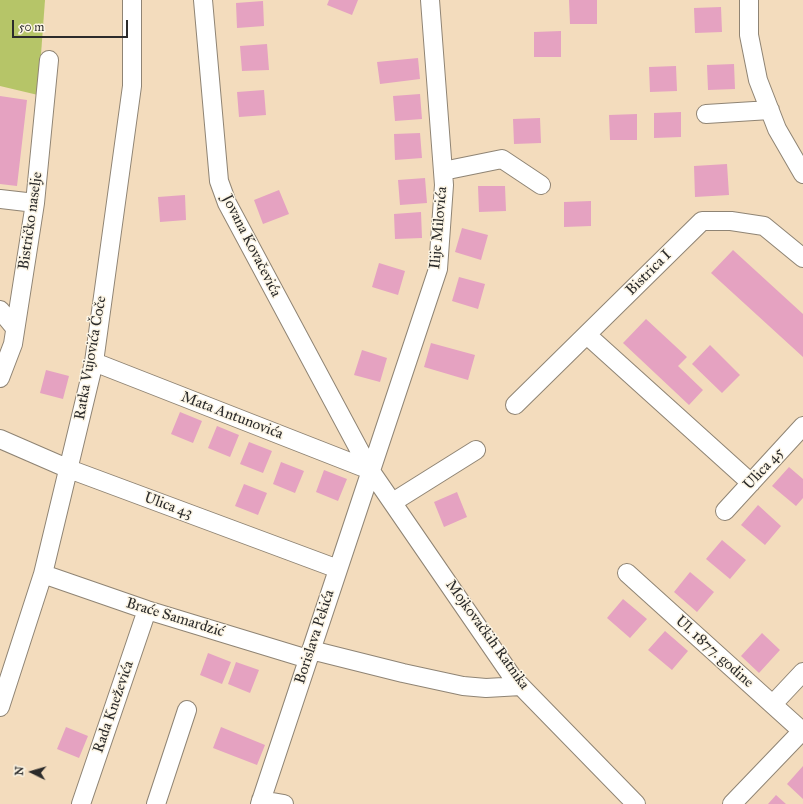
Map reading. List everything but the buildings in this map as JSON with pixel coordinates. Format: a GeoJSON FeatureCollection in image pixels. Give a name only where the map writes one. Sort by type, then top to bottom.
{"type":"FeatureCollection","features":[{"type":"Feature","properties":{"kind":"street","name":"Ratka Vujovića Čoče"},"geometry":{"type":"LineString","coordinates":[[0,707],[43,574],[94,362],[132,86],[132,0]]}},
{"type":"Feature","properties":{"kind":"street","name":"Jovana Kovačevića"},"geometry":{"type":"LineString","coordinates":[[203,0],[219,181],[227,203],[370,470]]}},
{"type":"Feature","properties":{"kind":"street","name":"Ilije Milovića"},"geometry":{"type":"LineString","coordinates":[[370,470],[438,269],[444,185],[430,0]]}},
{"type":"Feature","properties":{"kind":"street"},"geometry":{"type":"LineString","coordinates":[[749,0],[749,35],[758,80],[777,129],[803,174]]}},
{"type":"Feature","properties":{"kind":"street","name":"Bistričko naselje"},"geometry":{"type":"LineString","coordinates":[[0,378],[13,344],[35,203],[49,60]]}},
{"type":"Feature","properties":{"kind":"street"},"geometry":{"type":"LineString","coordinates":[[706,114],[770,110]]}},
{"type":"Feature","properties":{"kind":"street"},"geometry":{"type":"LineString","coordinates":[[443,171],[502,159],[542,185]]}},
{"type":"Feature","properties":{"kind":"street"},"geometry":{"type":"LineString","coordinates":[[0,199],[35,203]]}},
{"type":"Feature","properties":{"kind":"street","name":"Bistrica I"},"geometry":{"type":"LineString","coordinates":[[515,405],[702,221],[731,221],[764,226],[803,258]]}},
{"type":"Feature","properties":{"kind":"street"},"geometry":{"type":"LineString","coordinates":[[0,310],[15,328]]}},
{"type":"Feature","properties":{"kind":"street"},"geometry":{"type":"LineString","coordinates":[[587,335],[751,483]]}},
{"type":"Feature","properties":{"kind":"street","name":"Mata Antunovića"},"geometry":{"type":"LineString","coordinates":[[94,362],[370,470]]}},
{"type":"Feature","properties":{"kind":"street","name":"Ulica 45"},"geometry":{"type":"LineString","coordinates":[[725,512],[803,426]]}},
{"type":"Feature","properties":{"kind":"street","name":"Ulica 43"},"geometry":{"type":"LineString","coordinates":[[0,439],[69,469],[338,569]]}},
{"type":"Feature","properties":{"kind":"street"},"geometry":{"type":"LineString","coordinates":[[393,502],[476,450]]}},
{"type":"Feature","properties":{"kind":"street","name":"Mojkovačkih Ratnika"},"geometry":{"type":"LineString","coordinates":[[370,470],[513,678],[636,804]]}},
{"type":"Feature","properties":{"kind":"street","name":"Borislava Pekića"},"geometry":{"type":"LineString","coordinates":[[261,802],[370,470]]}},
{"type":"Feature","properties":{"kind":"street","name":"Ul. 1877. godine"},"geometry":{"type":"LineString","coordinates":[[627,573],[802,730]]}},
{"type":"Feature","properties":{"kind":"street","name":"Braće Samardzić"},"geometry":{"type":"LineString","coordinates":[[43,574],[147,610],[309,654],[463,686],[486,688],[521,686]]}},
{"type":"Feature","properties":{"kind":"street","name":"Rada Kneževića"},"geometry":{"type":"LineString","coordinates":[[81,804],[147,610]]}},
{"type":"Feature","properties":{"kind":"street"},"geometry":{"type":"LineString","coordinates":[[773,704],[803,672]]}},
{"type":"Feature","properties":{"kind":"street"},"geometry":{"type":"LineString","coordinates":[[156,804],[187,710]]}},
{"type":"Feature","properties":{"kind":"street"},"geometry":{"type":"LineString","coordinates":[[732,804],[802,730]]}},
{"type":"Feature","properties":{"kind":"street"},"geometry":{"type":"LineString","coordinates":[[261,802],[284,804]]}},
{"type":"Feature","properties":{"kind":"green space"},"geometry":{"type":"Polygon","coordinates":[[[0,0],[45,0],[38,95],[0,86],[0,0]]]}}]}
